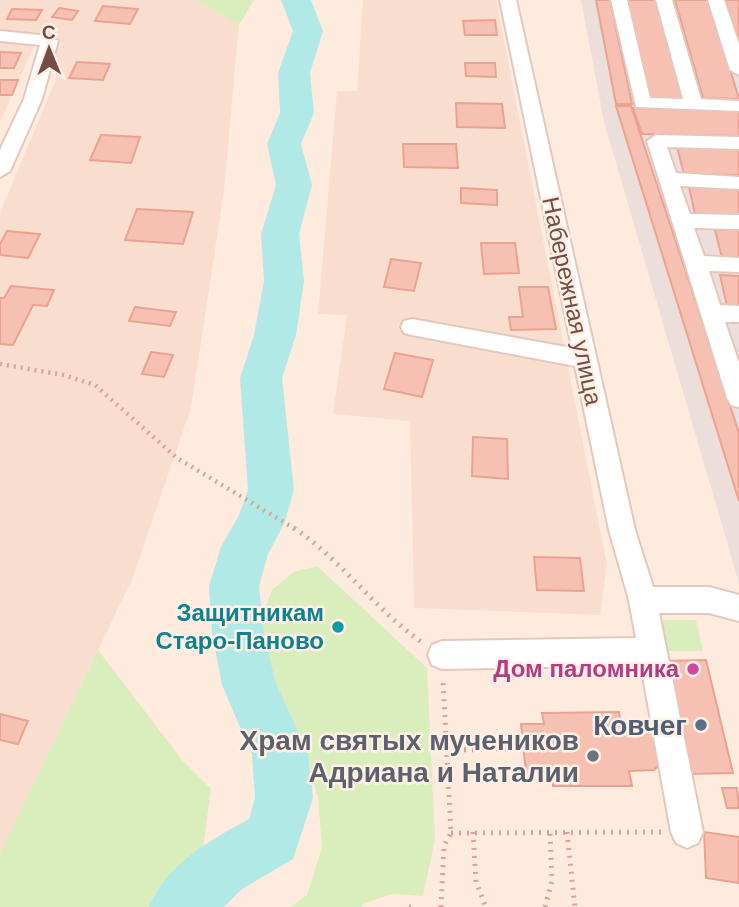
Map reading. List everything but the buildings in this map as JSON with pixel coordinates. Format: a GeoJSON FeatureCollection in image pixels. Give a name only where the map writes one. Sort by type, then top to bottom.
{"type":"FeatureCollection","features":[{"type":"Feature","properties":{"kind":"street","name":"Набережная улица"},"geometry":{"type":"LineString","coordinates":[[508,0],[622,530],[643,600],[650,650],[687,832]]}},
{"type":"Feature","properties":{"kind":"street"},"geometry":{"type":"LineString","coordinates":[[619,0],[642,103],[739,106]]}},
{"type":"Feature","properties":{"kind":"street"},"geometry":{"type":"LineString","coordinates":[[664,0],[693,104]]}},
{"type":"Feature","properties":{"kind":"street"},"geometry":{"type":"LineString","coordinates":[[716,0],[739,70]]}},
{"type":"Feature","properties":{"kind":"street"},"geometry":{"type":"LineString","coordinates":[[0,36],[50,41],[33,99],[0,171]]}},
{"type":"Feature","properties":{"kind":"street"},"geometry":{"type":"LineString","coordinates":[[739,143],[656,141],[712,313],[734,366],[739,398]]}},
{"type":"Feature","properties":{"kind":"street"},"geometry":{"type":"LineString","coordinates":[[668,179],[739,183]]}},
{"type":"Feature","properties":{"kind":"street"},"geometry":{"type":"LineString","coordinates":[[682,221],[739,222]]}},
{"type":"Feature","properties":{"kind":"street"},"geometry":{"type":"LineString","coordinates":[[695,263],[739,265]]}},
{"type":"Feature","properties":{"kind":"street"},"geometry":{"type":"LineString","coordinates":[[712,313],[739,314]]}},
{"type":"Feature","properties":{"kind":"street"},"geometry":{"type":"LineString","coordinates":[[412,327],[584,359]]}},
{"type":"Feature","properties":{"kind":"street"},"geometry":{"type":"LineString","coordinates":[[643,600],[709,600],[739,608]]}},
{"type":"Feature","properties":{"kind":"street"},"geometry":{"type":"LineString","coordinates":[[442,654],[650,650]]}},
{"type":"Feature","properties":{"kind":"path"},"geometry":{"type":"LineString","coordinates":[[0,364],[85,381],[116,401],[157,442],[189,467],[331,555],[376,604],[414,638],[442,654],[451,833],[444,846],[442,907]]}},
{"type":"Feature","properties":{"kind":"path"},"geometry":{"type":"LineString","coordinates":[[448,750],[524,749]]}},
{"type":"Feature","properties":{"kind":"path"},"geometry":{"type":"LineString","coordinates":[[473,832],[476,882],[486,907]]}},
{"type":"Feature","properties":{"kind":"path"},"geometry":{"type":"LineString","coordinates":[[545,907],[551,894],[553,867],[550,832]]}},
{"type":"Feature","properties":{"kind":"path"},"geometry":{"type":"LineString","coordinates":[[567,832],[575,907]]}},
{"type":"Feature","properties":{"kind":"path"},"geometry":{"type":"LineString","coordinates":[[451,833],[687,832]]}},
{"type":"Feature","properties":{"kind":"shaded area"},"geometry":{"type":"Polygon","coordinates":[[[0,0],[196,0],[239,25],[224,191],[191,408],[133,577],[0,854],[0,213],[56,79],[56,39],[0,31],[0,0]]]}},
{"type":"Feature","properties":{"kind":"shaded area"},"geometry":{"type":"Polygon","coordinates":[[[363,0],[496,0],[607,565],[600,615],[414,608],[410,421],[333,414],[347,315],[318,314],[337,91],[357,91],[363,0]]]}},
{"type":"Feature","properties":{"kind":"shaded area"},"geometry":{"type":"Polygon","coordinates":[[[581,0],[739,0],[739,583],[604,122],[581,0]]]}},
{"type":"Feature","properties":{"kind":"shaded area"},"geometry":{"type":"Polygon","coordinates":[[[0,42],[34,46],[0,122],[0,42]]]}},
{"type":"Feature","properties":{"kind":"green space"},"geometry":{"type":"Polygon","coordinates":[[[196,0],[254,0],[239,25],[196,0]]]}},
{"type":"Feature","properties":{"kind":"green space"},"geometry":{"type":"Polygon","coordinates":[[[317,566],[427,668],[435,839],[423,896],[393,894],[364,903],[362,907],[290,907],[307,895],[322,847],[318,798],[306,753],[263,689],[255,657],[259,623],[272,590],[294,572],[317,566]]]}},
{"type":"Feature","properties":{"kind":"green space"},"geometry":{"type":"Polygon","coordinates":[[[662,620],[696,620],[703,651],[668,651],[662,620]]]}},
{"type":"Feature","properties":{"kind":"green space"},"geometry":{"type":"Polygon","coordinates":[[[98,650],[182,760],[211,789],[195,907],[0,907],[0,854],[98,650]]]}},
{"type":"Feature","properties":{"kind":"waterway"},"geometry":{"type":"LineString","coordinates":[[180,907],[221,868],[272,838],[284,798],[280,754],[249,685],[238,633],[234,586],[245,547],[260,524],[271,490],[261,378],[275,335],[284,281],[280,234],[294,185],[284,144],[297,113],[294,73],[308,31],[296,0]]}},
{"type":"Feature","properties":{"kind":"place","name":"Защитникам Старо-Паново"},"geometry":{"type":"Point","coordinates":[338,627]}},
{"type":"Feature","properties":{"kind":"place","name":"Дом паломника"},"geometry":{"type":"Point","coordinates":[693,669]}},
{"type":"Feature","properties":{"kind":"place","name":"Ковчег"},"geometry":{"type":"Point","coordinates":[701,725]}},
{"type":"Feature","properties":{"kind":"place","name":"Храм святых мучеников Адриана и Наталии"},"geometry":{"type":"Point","coordinates":[593,756]}}]}
